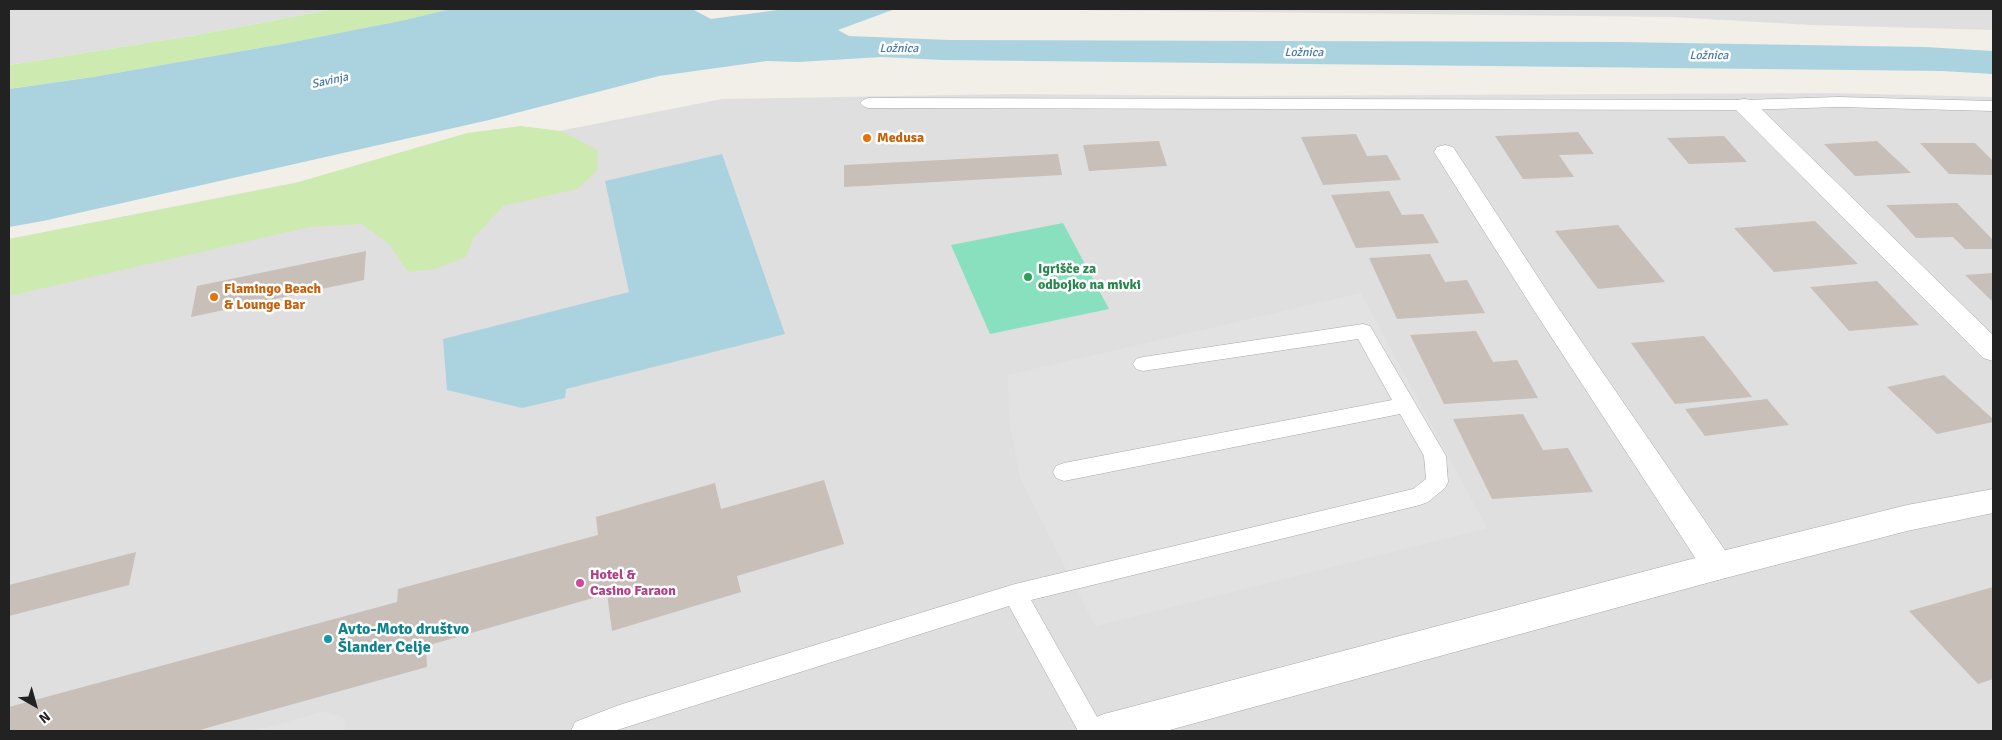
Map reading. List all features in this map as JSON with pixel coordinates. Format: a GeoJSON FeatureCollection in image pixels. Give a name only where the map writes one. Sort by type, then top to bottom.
{"type":"FeatureCollection","features":[{"type":"Feature","properties":{"kind":"street"},"geometry":{"type":"LineString","coordinates":[[1744,104],[1993,350]]}},
{"type":"Feature","properties":{"kind":"street"},"geometry":{"type":"LineString","coordinates":[[1445,152],[1544,306],[1718,566]]}},
{"type":"Feature","properties":{"kind":"street"},"geometry":{"type":"LineString","coordinates":[[1104,731],[1718,566],[1907,518],[1993,501]]}},
{"type":"Feature","properties":{"kind":"lane"},"geometry":{"type":"LineString","coordinates":[[868,103],[1744,104],[1838,102],[1993,106]]}},
{"type":"Feature","properties":{"kind":"lane"},"geometry":{"type":"LineString","coordinates":[[584,731],[619,717],[1015,594],[1420,496],[1437,482],[1434,456],[1363,331],[1143,364]]}},
{"type":"Feature","properties":{"kind":"lane"},"geometry":{"type":"LineString","coordinates":[[1064,472],[1406,405]]}},
{"type":"Feature","properties":{"kind":"lane"},"geometry":{"type":"LineString","coordinates":[[1015,594],[1092,731]]}},
{"type":"Feature","properties":{"kind":"shaded area"},"geometry":{"type":"Polygon","coordinates":[[[9,9],[334,9],[197,35],[9,65],[9,9]]]}},
{"type":"Feature","properties":{"kind":"shaded area"},"geometry":{"type":"Polygon","coordinates":[[[989,9],[1993,9],[1993,30],[1811,25],[1672,17],[989,9]]]}},
{"type":"Feature","properties":{"kind":"shaded area"},"geometry":{"type":"Polygon","coordinates":[[[1832,93],[1993,97],[1993,731],[9,731],[9,239],[722,99],[1013,94],[1233,96],[1832,93]]]}},
{"type":"Feature","properties":{"kind":"shaded area"},"geometry":{"type":"Polygon","coordinates":[[[1361,293],[1487,528],[1095,626],[1020,478],[1009,421],[1008,375],[1361,293]]]}},
{"type":"Feature","properties":{"kind":"shaded area"},"geometry":{"type":"Polygon","coordinates":[[[325,711],[344,718],[345,731],[255,731],[325,711]]]}},
{"type":"Feature","properties":{"kind":"green space"},"geometry":{"type":"Polygon","coordinates":[[[334,9],[450,9],[405,20],[288,43],[93,77],[9,89],[9,65],[197,35],[334,9]]]}},
{"type":"Feature","properties":{"kind":"green space"},"geometry":{"type":"Polygon","coordinates":[[[521,126],[561,131],[598,150],[597,171],[577,189],[503,206],[474,237],[466,257],[435,269],[408,272],[389,244],[362,224],[310,227],[9,296],[9,239],[295,183],[467,133],[521,126]]]}},
{"type":"Feature","properties":{"kind":"green space","name":"Igrišče za odbojko na mivki"},"geometry":{"type":"Polygon","coordinates":[[[1063,223],[1109,309],[990,334],[951,245],[1063,223]]]}},
{"type":"Feature","properties":{"kind":"water"},"geometry":{"type":"Polygon","coordinates":[[[450,9],[692,9],[711,19],[785,9],[895,9],[838,30],[849,36],[950,40],[1618,42],[1925,47],[1993,51],[1993,74],[1942,71],[942,60],[882,57],[798,62],[767,61],[659,76],[489,120],[43,221],[9,227],[9,89],[93,77],[288,43],[405,20],[450,9]]]}},
{"type":"Feature","properties":{"kind":"water"},"geometry":{"type":"Polygon","coordinates":[[[722,154],[785,334],[566,389],[565,398],[522,408],[447,390],[443,339],[629,292],[605,181],[722,154]]]}},
{"type":"Feature","properties":{"kind":"building"},"geometry":{"type":"Polygon","coordinates":[[[1578,132],[1594,154],[1559,155],[1574,177],[1523,179],[1495,136],[1578,132]]]}},
{"type":"Feature","properties":{"kind":"building"},"geometry":{"type":"Polygon","coordinates":[[[1356,134],[1367,156],[1387,155],[1401,180],[1323,185],[1301,137],[1356,134]]]}},
{"type":"Feature","properties":{"kind":"building"},"geometry":{"type":"Polygon","coordinates":[[[1724,136],[1747,162],[1689,164],[1667,138],[1724,136]]]}},
{"type":"Feature","properties":{"kind":"building"},"geometry":{"type":"Polygon","coordinates":[[[1159,141],[1167,166],[1089,171],[1083,145],[1159,141]]]}},
{"type":"Feature","properties":{"kind":"building"},"geometry":{"type":"Polygon","coordinates":[[[1877,141],[1911,173],[1855,176],[1824,144],[1877,141]]]}},
{"type":"Feature","properties":{"kind":"building"},"geometry":{"type":"Polygon","coordinates":[[[1920,143],[1975,143],[1993,161],[1993,175],[1949,174],[1920,143]]]}},
{"type":"Feature","properties":{"kind":"building"},"geometry":{"type":"Polygon","coordinates":[[[1058,154],[1062,175],[844,187],[844,165],[1058,154]]]}},
{"type":"Feature","properties":{"kind":"building"},"geometry":{"type":"Polygon","coordinates":[[[1389,191],[1402,215],[1423,214],[1439,243],[1356,248],[1331,195],[1389,191]]]}},
{"type":"Feature","properties":{"kind":"building"},"geometry":{"type":"Polygon","coordinates":[[[1957,203],[1993,240],[1993,249],[1965,249],[1953,237],[1916,238],[1886,205],[1957,203]]]}},
{"type":"Feature","properties":{"kind":"building"},"geometry":{"type":"Polygon","coordinates":[[[1815,221],[1858,264],[1774,272],[1734,228],[1815,221]]]}},
{"type":"Feature","properties":{"kind":"building"},"geometry":{"type":"Polygon","coordinates":[[[1618,225],[1665,282],[1598,289],[1555,231],[1618,225]]]}},
{"type":"Feature","properties":{"kind":"building"},"geometry":{"type":"Polygon","coordinates":[[[366,251],[364,280],[191,317],[197,286],[366,251]]]}},
{"type":"Feature","properties":{"kind":"building"},"geometry":{"type":"Polygon","coordinates":[[[1430,254],[1445,282],[1467,280],[1485,313],[1397,319],[1369,258],[1430,254]]]}},
{"type":"Feature","properties":{"kind":"building"},"geometry":{"type":"Polygon","coordinates":[[[1993,273],[1993,302],[1965,275],[1993,273]]]}},
{"type":"Feature","properties":{"kind":"building"},"geometry":{"type":"Polygon","coordinates":[[[1877,281],[1919,325],[1849,331],[1810,287],[1877,281]]]}},
{"type":"Feature","properties":{"kind":"building"},"geometry":{"type":"Polygon","coordinates":[[[1476,331],[1493,362],[1517,360],[1538,398],[1444,404],[1410,335],[1476,331]]]}},
{"type":"Feature","properties":{"kind":"building"},"geometry":{"type":"Polygon","coordinates":[[[1704,336],[1752,397],[1675,404],[1631,343],[1704,336]]]}},
{"type":"Feature","properties":{"kind":"building"},"geometry":{"type":"Polygon","coordinates":[[[1944,375],[1993,419],[1993,422],[1937,434],[1887,387],[1944,375]]]}},
{"type":"Feature","properties":{"kind":"building"},"geometry":{"type":"Polygon","coordinates":[[[1767,399],[1789,425],[1705,436],[1685,409],[1767,399]]]}},
{"type":"Feature","properties":{"kind":"building"},"geometry":{"type":"Polygon","coordinates":[[[1523,414],[1543,450],[1568,448],[1593,492],[1492,499],[1453,419],[1523,414]]]}},
{"type":"Feature","properties":{"kind":"building"},"geometry":{"type":"Polygon","coordinates":[[[824,480],[844,544],[737,576],[741,592],[612,631],[607,594],[426,646],[427,667],[196,731],[9,731],[9,707],[397,602],[398,589],[598,535],[596,517],[715,483],[721,509],[824,480]]]}},
{"type":"Feature","properties":{"kind":"building"},"geometry":{"type":"Polygon","coordinates":[[[136,552],[129,585],[9,616],[9,585],[136,552]]]}},
{"type":"Feature","properties":{"kind":"building"},"geometry":{"type":"Polygon","coordinates":[[[1993,587],[1993,679],[1978,684],[1909,611],[1993,587]]]}},
{"type":"Feature","properties":{"kind":"place","name":"Medusa"},"geometry":{"type":"Point","coordinates":[867,138]}},
{"type":"Feature","properties":{"kind":"place","name":"Igrišče za odbojko na mivki"},"geometry":{"type":"Point","coordinates":[1028,277]}},
{"type":"Feature","properties":{"kind":"place","name":"Flamingo Beach & Lounge Bar"},"geometry":{"type":"Point","coordinates":[214,297]}},
{"type":"Feature","properties":{"kind":"place","name":"Hotel & Casino Faraon"},"geometry":{"type":"Point","coordinates":[580,583]}},
{"type":"Feature","properties":{"kind":"place","name":"Avto-Moto društvo Šlander Celje"},"geometry":{"type":"Point","coordinates":[328,639]}},
{"type":"Feature","properties":{"kind":"water label","name":"Ložnica"},"geometry":{"type":"Point","coordinates":[899,49]}},
{"type":"Feature","properties":{"kind":"water label","name":"Ložnica"},"geometry":{"type":"Point","coordinates":[1304,53]}},
{"type":"Feature","properties":{"kind":"water label","name":"Ložnica"},"geometry":{"type":"Point","coordinates":[1709,56]}},
{"type":"Feature","properties":{"kind":"water label","name":"Savinja"},"geometry":{"type":"Point","coordinates":[330,81]}}]}
